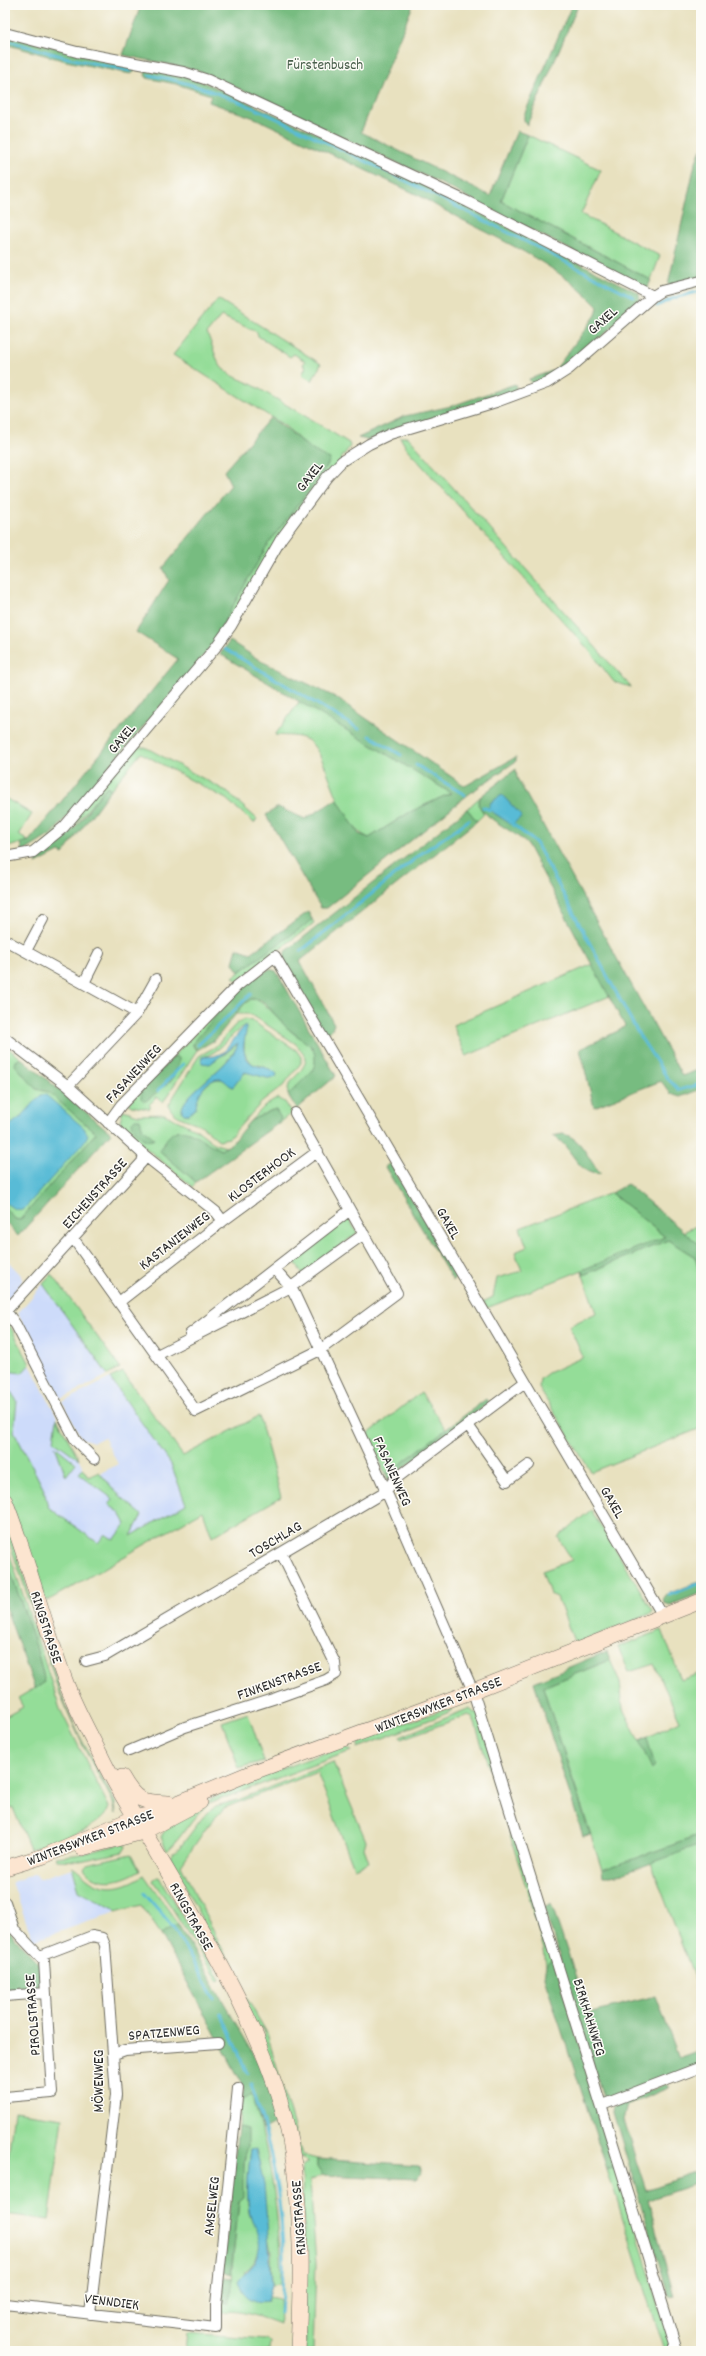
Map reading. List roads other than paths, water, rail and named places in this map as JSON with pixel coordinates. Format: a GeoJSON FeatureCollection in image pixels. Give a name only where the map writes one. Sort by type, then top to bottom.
{"type":"FeatureCollection","features":[{"type":"Feature","properties":{"kind":"street"},"geometry":{"type":"LineString","coordinates":[[5,33],[77,52],[182,72],[208,80],[468,202],[653,296]]}},
{"type":"Feature","properties":{"kind":"street","name":"GAXEL"},"geometry":{"type":"LineString","coordinates":[[5,857],[33,852],[55,836],[72,818],[215,648],[231,626],[281,539],[327,477],[342,461],[369,444],[390,434],[496,402],[547,383],[569,369],[653,296],[661,291],[701,281]]}},
{"type":"Feature","properties":{"kind":"street"},"geometry":{"type":"LineString","coordinates":[[26,951],[43,919]]}},
{"type":"Feature","properties":{"kind":"street"},"geometry":{"type":"LineString","coordinates":[[5,940],[137,1013]]}},
{"type":"Feature","properties":{"kind":"street"},"geometry":{"type":"LineString","coordinates":[[84,983],[99,953]]}},
{"type":"Feature","properties":{"kind":"street","name":"GAXEL"},"geometry":{"type":"LineString","coordinates":[[181,1044],[237,986],[276,956],[663,1616]]}},
{"type":"Feature","properties":{"kind":"street"},"geometry":{"type":"LineString","coordinates":[[68,1086],[137,1013],[156,979]]}},
{"type":"Feature","properties":{"kind":"street","name":"EICHENSTRASSE"},"geometry":{"type":"LineString","coordinates":[[5,1038],[68,1086],[144,1155],[142,1162],[6,1312]]}},
{"type":"Feature","properties":{"kind":"street","name":"FASANENWEG"},"geometry":{"type":"LineString","coordinates":[[108,1123],[121,1105],[181,1044]]}},
{"type":"Feature","properties":{"kind":"street","name":"KLOSTERHOOK"},"geometry":{"type":"LineString","coordinates":[[296,1113],[397,1293],[320,1350]]}},
{"type":"Feature","properties":{"kind":"street","name":"KLOSTERHOOK"},"geometry":{"type":"LineString","coordinates":[[223,1221],[318,1151]]}},
{"type":"Feature","properties":{"kind":"street","name":"KASTANIENWEG"},"geometry":{"type":"LineString","coordinates":[[119,1302],[223,1221],[216,1212],[144,1155]]}},
{"type":"Feature","properties":{"kind":"street"},"geometry":{"type":"LineString","coordinates":[[176,1346],[350,1210]]}},
{"type":"Feature","properties":{"kind":"street"},"geometry":{"type":"LineString","coordinates":[[157,1355],[291,1288],[364,1234]]}},
{"type":"Feature","properties":{"kind":"street"},"geometry":{"type":"LineString","coordinates":[[74,1238],[196,1411],[320,1350]]}},
{"type":"Feature","properties":{"kind":"street","name":"FASANENWEG"},"geometry":{"type":"LineString","coordinates":[[275,1269],[291,1288],[386,1491],[473,1691]]}},
{"type":"Feature","properties":{"kind":"street"},"geometry":{"type":"LineString","coordinates":[[6,1312],[16,1325],[76,1441],[94,1459]]}},
{"type":"Feature","properties":{"kind":"street","name":"TOSCHLAG"},"geometry":{"type":"LineString","coordinates":[[86,1661],[105,1656],[386,1491],[394,1480],[525,1382]]}},
{"type":"Feature","properties":{"kind":"street"},"geometry":{"type":"LineString","coordinates":[[468,1425],[507,1481],[529,1466]]}},
{"type":"Feature","properties":{"kind":"street","name":"RINGSTRASSE"},"geometry":{"type":"LineString","coordinates":[[5,1501],[66,1683],[100,1755],[134,1818],[154,1848],[235,1993],[265,2060],[289,2138],[299,2207],[301,2254],[298,2351]]}},
{"type":"Feature","properties":{"kind":"street","name":"FINKENSTRASSE"},"geometry":{"type":"LineString","coordinates":[[129,1751],[185,1727],[326,1680],[336,1674],[335,1663],[281,1553]]}},
{"type":"Feature","properties":{"kind":"street","name":"WINTERSWYKER STRASSE"},"geometry":{"type":"LineString","coordinates":[[5,1868],[44,1856],[134,1818],[151,1814],[174,1803],[473,1691],[701,1601]]}},
{"type":"Feature","properties":{"kind":"street","name":"BIRKHAHNWEG"},"geometry":{"type":"LineString","coordinates":[[473,1691],[677,2351]]}},
{"type":"Feature","properties":{"kind":"street","name":"WINTERSWYKER STRASSE"},"geometry":{"type":"LineString","coordinates":[[100,1755],[115,1765],[132,1794],[138,1799],[146,1802],[174,1803]]}},
{"type":"Feature","properties":{"kind":"street"},"geometry":{"type":"LineString","coordinates":[[44,1856],[55,1855],[143,1832],[228,1788],[250,1779],[264,1770]]}},
{"type":"Feature","properties":{"kind":"street","name":"PIROLSTRASSE"},"geometry":{"type":"LineString","coordinates":[[5,1902],[14,1929],[44,1961],[52,2093],[5,2097]]}},
{"type":"Feature","properties":{"kind":"street","name":"MÖWENWEG"},"geometry":{"type":"LineString","coordinates":[[40,1956],[92,1936],[102,1938],[105,1945],[116,2095],[90,2314]]}},
{"type":"Feature","properties":{"kind":"street"},"geometry":{"type":"LineString","coordinates":[[5,1996],[45,1993]]}},
{"type":"Feature","properties":{"kind":"street","name":"SPATZENWEG"},"geometry":{"type":"LineString","coordinates":[[114,2054],[125,2050],[218,2043]]}},
{"type":"Feature","properties":{"kind":"street"},"geometry":{"type":"LineString","coordinates":[[602,2105],[701,2067]]}},
{"type":"Feature","properties":{"kind":"street","name":"AMSELWEG"},"geometry":{"type":"LineString","coordinates":[[216,2328],[216,2305],[238,2088]]}},
{"type":"Feature","properties":{"kind":"street","name":"VENNDIEK"},"geometry":{"type":"LineString","coordinates":[[5,2304],[216,2328]]}},
{"type":"Feature","properties":{"kind":"water"},"geometry":{"type":"Polygon","coordinates":[[[502,795],[522,816],[512,825],[488,809],[491,802],[502,795]]]}},
{"type":"Feature","properties":{"kind":"water"},"geometry":{"type":"Polygon","coordinates":[[[245,1025],[246,1032],[244,1051],[246,1056],[249,1061],[255,1065],[274,1071],[277,1074],[276,1077],[271,1079],[245,1072],[233,1087],[222,1079],[210,1082],[200,1094],[196,1108],[189,1114],[184,1114],[182,1112],[183,1105],[189,1097],[227,1061],[234,1052],[238,1043],[210,1064],[202,1063],[202,1057],[215,1056],[224,1052],[245,1025]]]}},
{"type":"Feature","properties":{"kind":"water"},"geometry":{"type":"Polygon","coordinates":[[[41,1095],[46,1095],[84,1128],[88,1135],[84,1142],[24,1209],[16,1209],[5,1202],[5,1129],[22,1116],[41,1095]]]}},
{"type":"Feature","properties":{"kind":"water"},"geometry":{"type":"Polygon","coordinates":[[[256,2149],[264,2184],[272,2285],[268,2301],[263,2302],[249,2298],[238,2282],[256,2262],[259,2252],[258,2235],[250,2215],[248,2192],[248,2174],[251,2150],[256,2149]]]}},
{"type":"Feature","properties":{"kind":"waterway"},"geometry":{"type":"LineString","coordinates":[[5,40],[68,58],[131,71]]}},
{"type":"Feature","properties":{"kind":"waterway"},"geometry":{"type":"LineString","coordinates":[[149,75],[197,86],[221,94],[267,114],[372,164],[634,297]]}},
{"type":"Feature","properties":{"kind":"waterway"},"geometry":{"type":"LineString","coordinates":[[657,306],[674,298],[701,291]]}},
{"type":"Feature","properties":{"kind":"waterway"},"geometry":{"type":"LineString","coordinates":[[225,649],[359,729]]}},
{"type":"Feature","properties":{"kind":"waterway"},"geometry":{"type":"LineString","coordinates":[[370,736],[401,755]]}},
{"type":"Feature","properties":{"kind":"waterway"},"geometry":{"type":"LineString","coordinates":[[416,765],[465,795]]}},
{"type":"Feature","properties":{"kind":"waterway"},"geometry":{"type":"LineString","coordinates":[[483,807],[490,810]]}},
{"type":"Feature","properties":{"kind":"waterway"},"geometry":{"type":"LineString","coordinates":[[301,951],[422,853],[469,820]]}},
{"type":"Feature","properties":{"kind":"waterway"},"geometry":{"type":"LineString","coordinates":[[510,822],[536,843],[639,1035],[668,1079],[679,1090],[701,1084]]}},
{"type":"Feature","properties":{"kind":"waterway"},"geometry":{"type":"LineString","coordinates":[[198,1045],[251,994]]}},
{"type":"Feature","properties":{"kind":"waterway"},"geometry":{"type":"LineString","coordinates":[[158,1091],[183,1064]]}},
{"type":"Feature","properties":{"kind":"waterway"},"geometry":{"type":"LineString","coordinates":[[669,1595],[701,1583]]}},
{"type":"Feature","properties":{"kind":"waterway"},"geometry":{"type":"LineString","coordinates":[[144,1893],[173,1927],[214,1998]]}},
{"type":"Feature","properties":{"kind":"waterway"},"geometry":{"type":"LineString","coordinates":[[221,2013],[247,2073]]}},
{"type":"Feature","properties":{"kind":"waterway"},"geometry":{"type":"LineString","coordinates":[[251,2084],[260,2112],[274,2168],[279,2197],[283,2254],[283,2284],[280,2313]]}},
{"type":"Feature","properties":{"kind":"park label","name":"Fürstenbusch"},"geometry":{"type":"Point","coordinates":[325,64]}}]}
